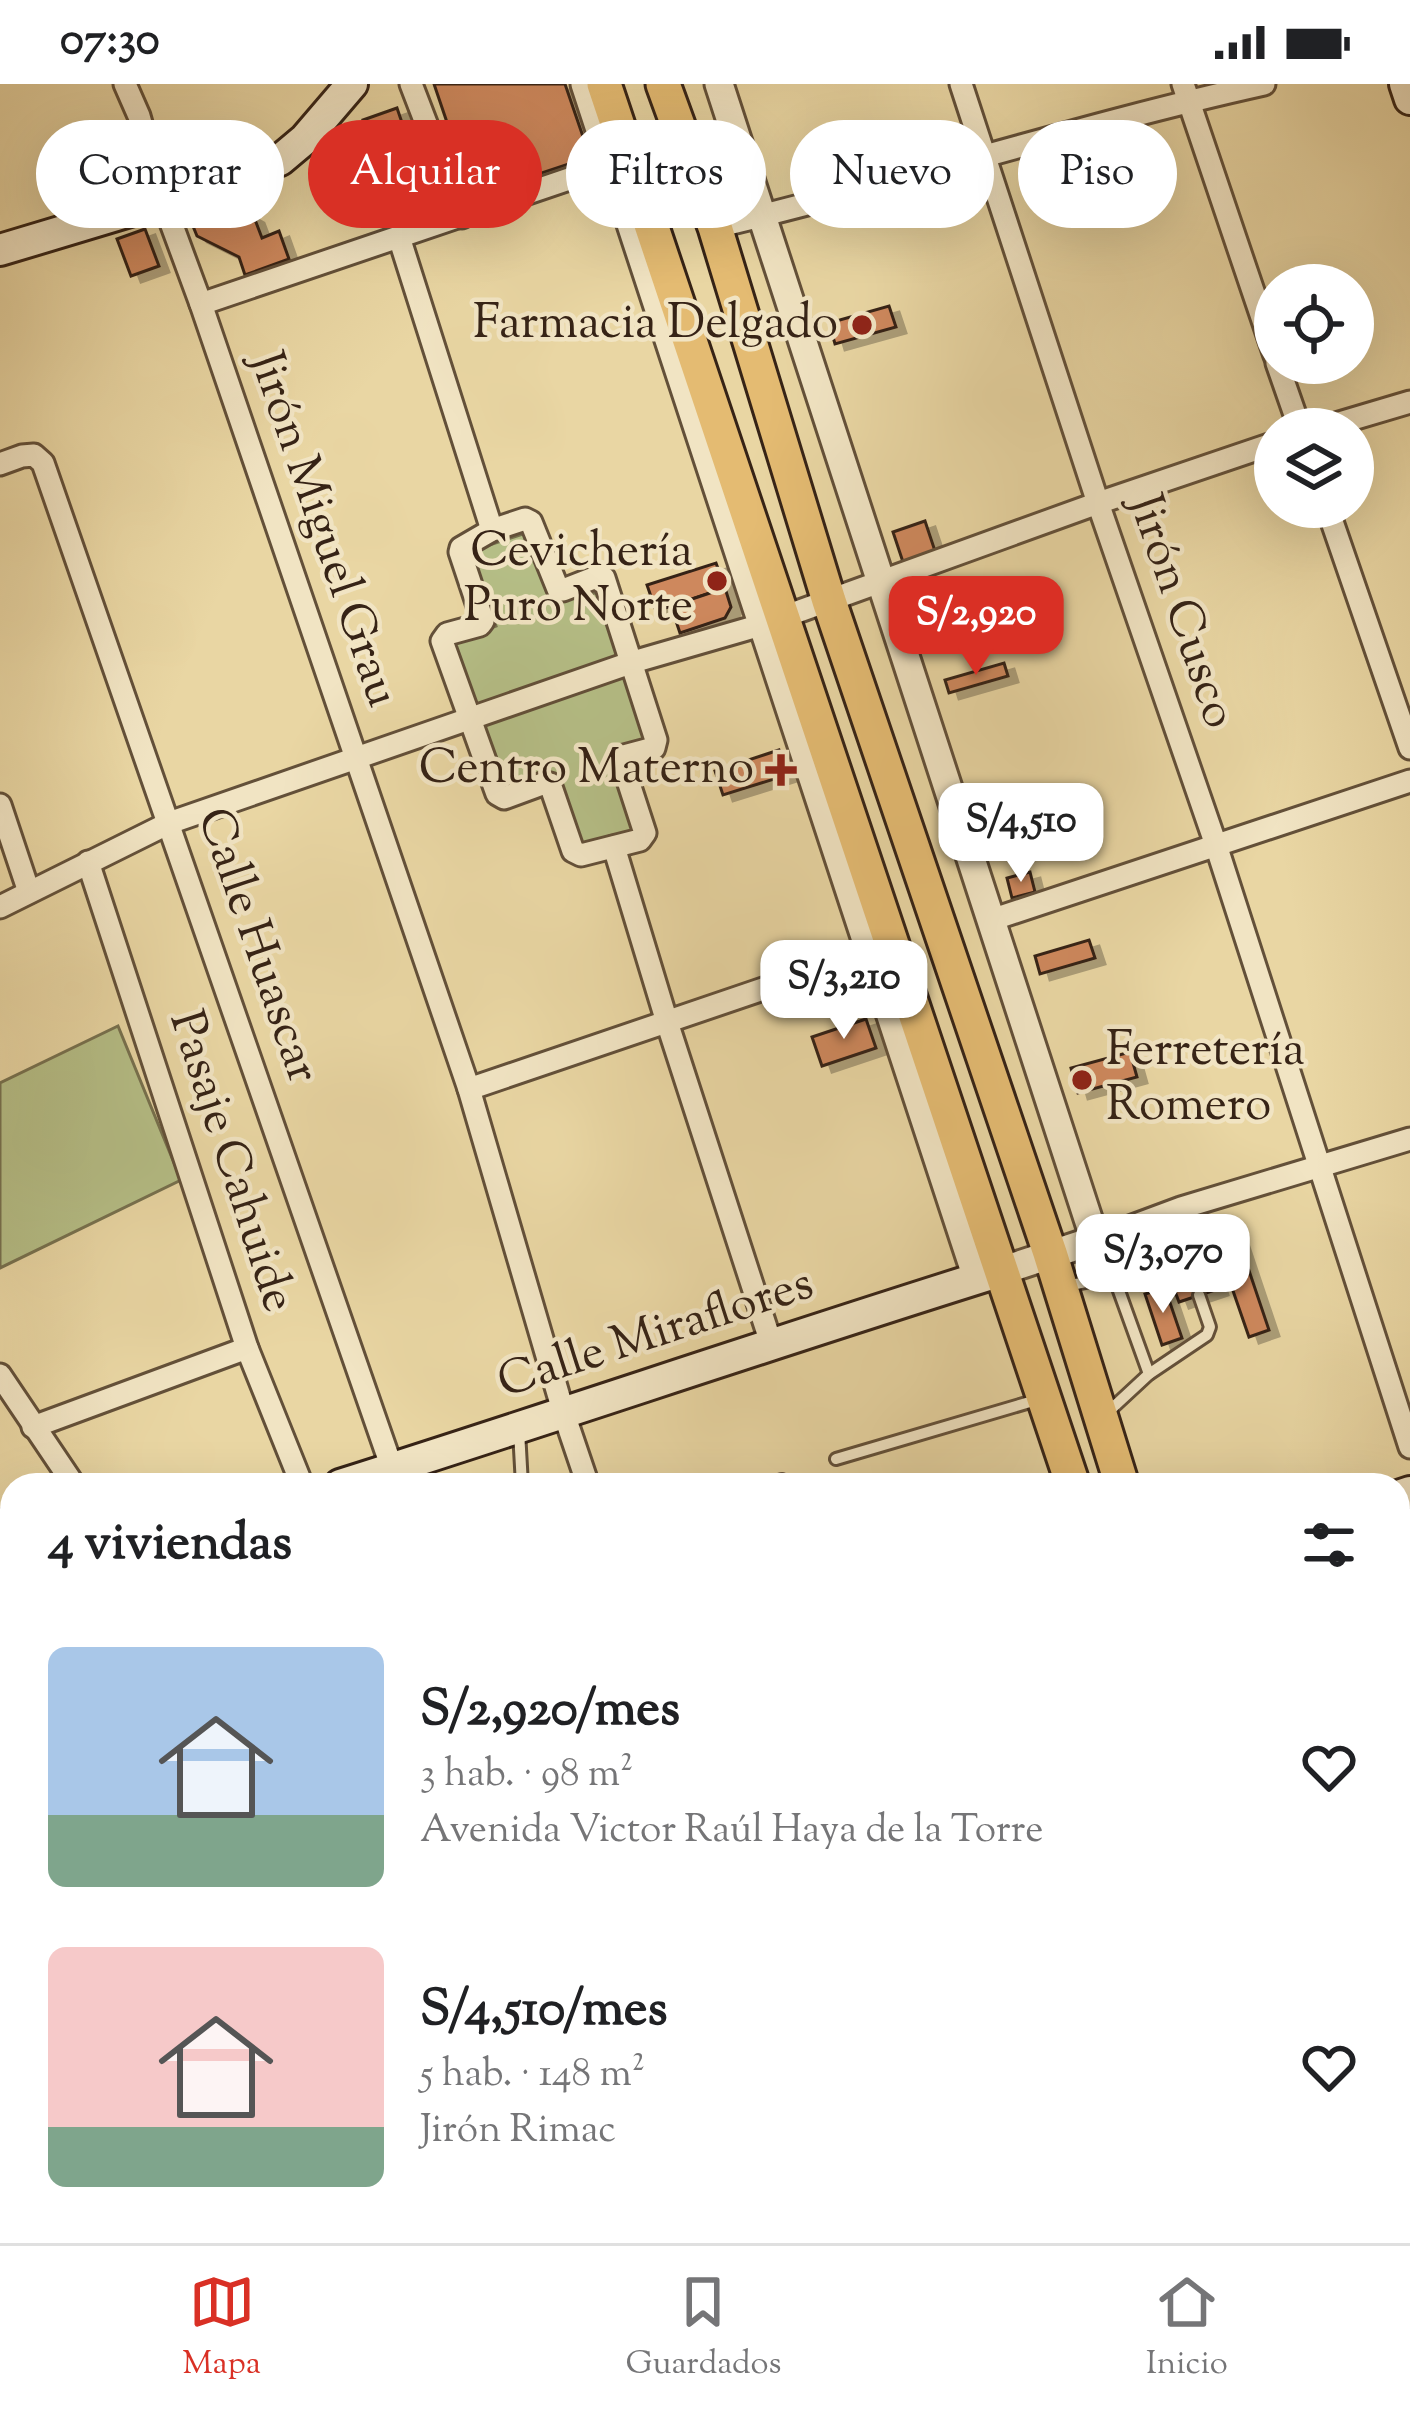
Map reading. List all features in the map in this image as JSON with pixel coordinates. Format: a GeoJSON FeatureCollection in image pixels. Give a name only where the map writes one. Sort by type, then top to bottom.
{"type":"FeatureCollection","features":[{"type":"Feature","properties":{"kind":"main road"},"geometry":{"type":"LineString","coordinates":[[284,157],[305,140],[352,84]]}},
{"type":"Feature","properties":{"kind":"main road"},"geometry":{"type":"LineString","coordinates":[[604,84],[611,120]]}},
{"type":"Feature","properties":{"kind":"main road"},"geometry":{"type":"LineString","coordinates":[[663,84],[676,120]]}},
{"type":"Feature","properties":{"kind":"main road"},"geometry":{"type":"LineString","coordinates":[[1405,84],[1410,98]]}},
{"type":"Feature","properties":{"kind":"main road"},"geometry":{"type":"LineString","coordinates":[[0,250],[73,228]]}},
{"type":"Feature","properties":{"kind":"main road"},"geometry":{"type":"LineString","coordinates":[[642,228],[989,1275],[1044,1398],[1069,1473]]}},
{"type":"Feature","properties":{"kind":"main road"},"geometry":{"type":"LineString","coordinates":[[715,228],[829,601],[1050,1253],[1118,1473]]}},
{"type":"Feature","properties":{"kind":"main road","name":"Calle Miraflores"},"geometry":{"type":"LineString","coordinates":[[377,1473],[989,1275]]}},
{"type":"Feature","properties":{"kind":"street","name":"Jirón Miguel Grau"},"geometry":{"type":"LineString","coordinates":[[124,84],[140,120]]}},
{"type":"Feature","properties":{"kind":"street"},"geometry":{"type":"LineString","coordinates":[[411,84],[425,120]]}},
{"type":"Feature","properties":{"kind":"street"},"geometry":{"type":"LineString","coordinates":[[585,84],[601,120]]}},
{"type":"Feature","properties":{"kind":"street"},"geometry":{"type":"LineString","coordinates":[[719,84],[731,120]]}},
{"type":"Feature","properties":{"kind":"street","name":"Jirón Cusco"},"geometry":{"type":"LineString","coordinates":[[961,84],[973,120]]}},
{"type":"Feature","properties":{"kind":"street"},"geometry":{"type":"LineString","coordinates":[[994,155],[1186,92],[1264,84]]}},
{"type":"Feature","properties":{"kind":"street"},"geometry":{"type":"LineString","coordinates":[[1186,92],[1254,294]]}},
{"type":"Feature","properties":{"kind":"street","name":"Jirón Cusco"},"geometry":{"type":"LineString","coordinates":[[994,185],[1216,845],[1410,1447]]}},
{"type":"Feature","properties":{"kind":"street"},"geometry":{"type":"LineString","coordinates":[[766,225],[1095,1240]]}},
{"type":"Feature","properties":{"kind":"street","name":"Jirón Miguel Grau"},"geometry":{"type":"LineString","coordinates":[[173,228],[470,1089],[584,1473]]}},
{"type":"Feature","properties":{"kind":"street"},"geometry":{"type":"LineString","coordinates":[[200,304],[427,228]]}},
{"type":"Feature","properties":{"kind":"street"},"geometry":{"type":"LineString","coordinates":[[399,237],[492,530]]}},
{"type":"Feature","properties":{"kind":"street"},"geometry":{"type":"LineString","coordinates":[[1374,413],[1410,402]]}},
{"type":"Feature","properties":{"kind":"street"},"geometry":{"type":"LineString","coordinates":[[0,907],[169,823],[633,662],[771,621],[1254,450]]}},
{"type":"Feature","properties":{"kind":"street","name":"Calle Huascar"},"geometry":{"type":"LineString","coordinates":[[0,464],[34,455],[43,463],[392,1468]]}},
{"type":"Feature","properties":{"kind":"street"},"geometry":{"type":"LineString","coordinates":[[529,519],[558,589],[604,578],[656,744],[621,759],[645,833],[640,840],[581,855],[572,851],[550,784],[504,798],[497,794],[442,641],[447,634],[484,621],[460,552],[492,530],[529,519]]}},
{"type":"Feature","properties":{"kind":"street"},"geometry":{"type":"LineString","coordinates":[[1334,528],[1410,748]]}},
{"type":"Feature","properties":{"kind":"street"},"geometry":{"type":"LineString","coordinates":[[771,621],[869,953],[989,1275],[1181,1208],[1410,1138]]}},
{"type":"Feature","properties":{"kind":"street"},"geometry":{"type":"LineString","coordinates":[[991,920],[1410,781]]}},
{"type":"Feature","properties":{"kind":"street"},"geometry":{"type":"LineString","coordinates":[[0,805],[29,892]]}},
{"type":"Feature","properties":{"kind":"street"},"geometry":{"type":"LineString","coordinates":[[614,847],[771,1343]]}},
{"type":"Feature","properties":{"kind":"street","name":"Pasaje Cahuide"},"geometry":{"type":"LineString","coordinates":[[88,862],[247,1348],[297,1473]]}},
{"type":"Feature","properties":{"kind":"street"},"geometry":{"type":"LineString","coordinates":[[470,1089],[869,953]]}},
{"type":"Feature","properties":{"kind":"street"},"geometry":{"type":"LineString","coordinates":[[34,1427],[247,1348]]}},
{"type":"Feature","properties":{"kind":"street"},"geometry":{"type":"LineString","coordinates":[[0,1375],[66,1473]]}},
{"type":"Feature","properties":{"kind":"lane"},"geometry":{"type":"LineString","coordinates":[[1181,1208],[1186,1262],[1193,1280]]}},
{"type":"Feature","properties":{"kind":"lane"},"geometry":{"type":"LineString","coordinates":[[1060,1287],[1186,1262]]}},
{"type":"Feature","properties":{"kind":"lane"},"geometry":{"type":"LineString","coordinates":[[1114,1276],[1149,1374]]}},
{"type":"Feature","properties":{"kind":"lane"},"geometry":{"type":"LineString","coordinates":[[1101,1418],[1149,1374],[1207,1335],[1210,1328],[1199,1295]]}},
{"type":"Feature","properties":{"kind":"lane"},"geometry":{"type":"LineString","coordinates":[[836,1459],[1044,1398]]}},
{"type":"Feature","properties":{"kind":"lane"},"geometry":{"type":"LineString","coordinates":[[519,1428],[521,1473]]}},
{"type":"Feature","properties":{"kind":"green space"},"geometry":{"type":"Polygon","coordinates":[[[526,533],[554,603],[599,592],[649,741],[612,756],[637,833],[581,850],[554,777],[503,790],[450,643],[496,626],[471,551],[526,533]]]}},
{"type":"Feature","properties":{"kind":"green space"},"geometry":{"type":"Polygon","coordinates":[[[118,1026],[181,1180],[0,1268],[0,1083],[118,1026]]]}},
{"type":"Feature","properties":{"kind":"building"},"geometry":{"type":"Polygon","coordinates":[[[434,84],[565,84],[577,120],[566,120],[566,165],[542,173],[542,120],[446,120],[434,84]]]}},
{"type":"Feature","properties":{"kind":"building"},"geometry":{"type":"Polygon","coordinates":[[[397,108],[401,120],[363,120],[397,108]]]}},
{"type":"Feature","properties":{"kind":"building"},"geometry":{"type":"Polygon","coordinates":[[[194,228],[258,228],[262,238],[279,231],[289,259],[245,275],[239,257],[197,236],[194,228]]]}},
{"type":"Feature","properties":{"kind":"building"},"geometry":{"type":"Polygon","coordinates":[[[145,229],[159,266],[131,276],[117,239],[145,229]]]}},
{"type":"Feature","properties":{"kind":"building","name":"Farmacia Delgado"},"geometry":{"type":"Polygon","coordinates":[[[889,306],[896,327],[835,344],[829,323],[889,306]]]}},
{"type":"Feature","properties":{"kind":"building"},"geometry":{"type":"Polygon","coordinates":[[[925,521],[935,551],[903,562],[893,532],[925,521]]]}},
{"type":"Feature","properties":{"kind":"building"},"geometry":{"type":"Polygon","coordinates":[[[716,563],[725,588],[656,611],[647,585],[716,563]]]}},
{"type":"Feature","properties":{"kind":"building"},"geometry":{"type":"Polygon","coordinates":[[[950,585],[954,597],[919,608],[915,597],[950,585]]]}},
{"type":"Feature","properties":{"kind":"building"},"geometry":{"type":"Polygon","coordinates":[[[725,588],[731,607],[725,618],[680,633],[671,606],[725,588]]]}},
{"type":"Feature","properties":{"kind":"building"},"geometry":{"type":"Polygon","coordinates":[[[954,597],[960,616],[925,627],[919,608],[954,597]]]}},
{"type":"Feature","properties":{"kind":"building"},"geometry":{"type":"Polygon","coordinates":[[[1004,663],[1008,676],[949,693],[945,680],[1004,663]]]}},
{"type":"Feature","properties":{"kind":"building"},"geometry":{"type":"Polygon","coordinates":[[[779,750],[787,775],[723,795],[715,771],[779,750]]]}},
{"type":"Feature","properties":{"kind":"building"},"geometry":{"type":"Polygon","coordinates":[[[1030,872],[1035,892],[1012,898],[1007,878],[1030,872]]]}},
{"type":"Feature","properties":{"kind":"building"},"geometry":{"type":"Polygon","coordinates":[[[1089,940],[1095,958],[1040,974],[1035,956],[1089,940]]]}},
{"type":"Feature","properties":{"kind":"building"},"geometry":{"type":"Polygon","coordinates":[[[866,1019],[876,1048],[822,1066],[812,1037],[866,1019]]]}},
{"type":"Feature","properties":{"kind":"building"},"geometry":{"type":"Polygon","coordinates":[[[1130,1052],[1137,1077],[1078,1093],[1071,1068],[1130,1052]]]}},
{"type":"Feature","properties":{"kind":"building"},"geometry":{"type":"Polygon","coordinates":[[[1233,1223],[1269,1330],[1249,1337],[1222,1259],[1213,1257],[1208,1243],[1215,1235],[1213,1230],[1233,1223]]]}},
{"type":"Feature","properties":{"kind":"building"},"geometry":{"type":"Polygon","coordinates":[[[1213,1273],[1218,1289],[1179,1302],[1173,1286],[1213,1273]]]}},
{"type":"Feature","properties":{"kind":"building"},"geometry":{"type":"Polygon","coordinates":[[[1165,1288],[1182,1338],[1162,1345],[1145,1294],[1165,1288]]]}},
{"type":"Feature","properties":{"kind":"place","name":"Farmacia Delgado"},"geometry":{"type":"Point","coordinates":[862,325]}},
{"type":"Feature","properties":{"kind":"place","name":"Cevichería Puro Norte"},"geometry":{"type":"Point","coordinates":[717,581]}},
{"type":"Feature","properties":{"kind":"place","name":"Centro Materno"},"geometry":{"type":"Point","coordinates":[781,770]}},
{"type":"Feature","properties":{"kind":"place","name":"Ferretería Romero"},"geometry":{"type":"Point","coordinates":[1082,1080]}}]}
